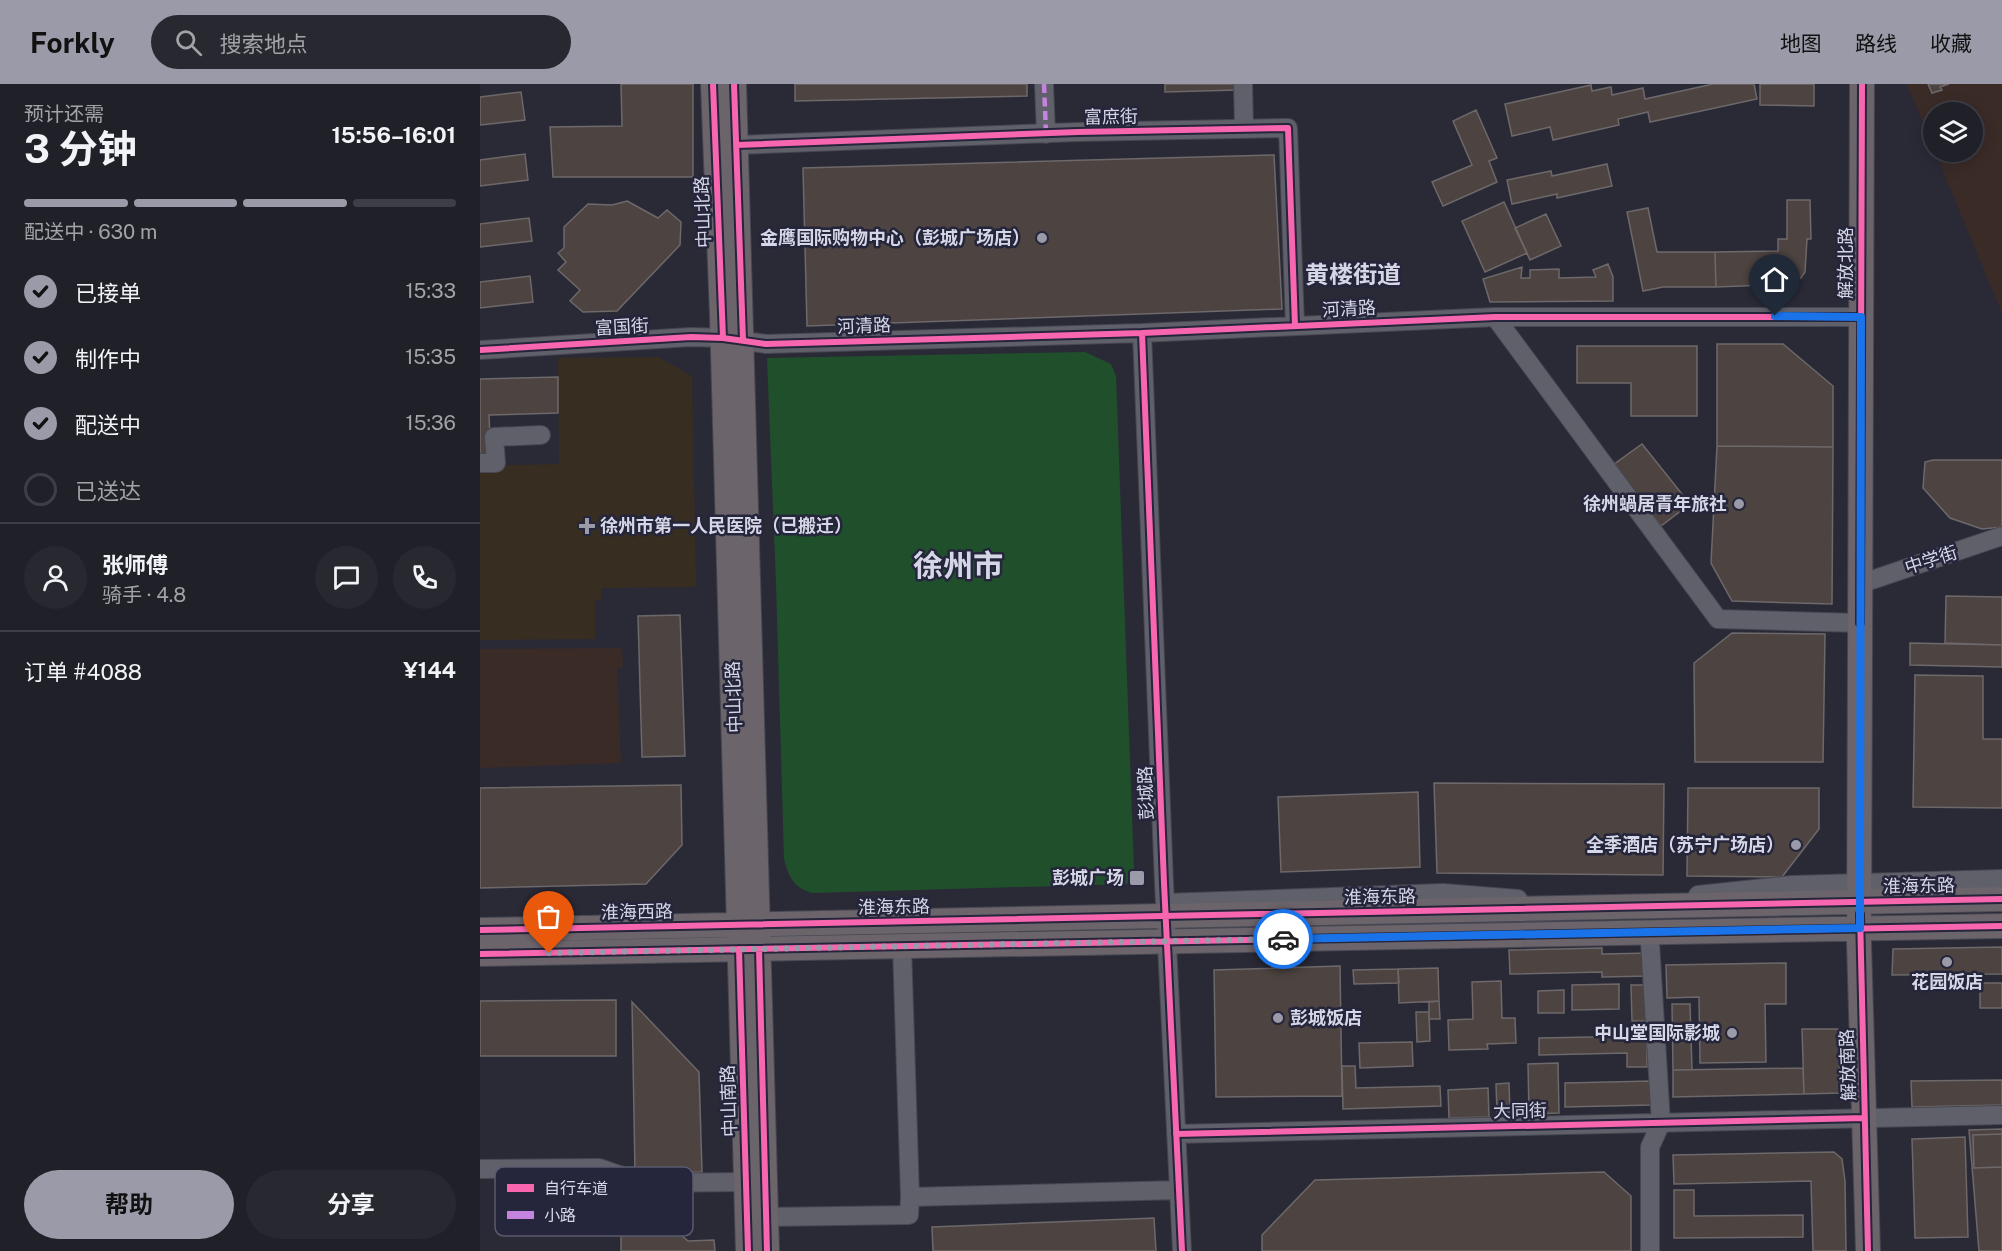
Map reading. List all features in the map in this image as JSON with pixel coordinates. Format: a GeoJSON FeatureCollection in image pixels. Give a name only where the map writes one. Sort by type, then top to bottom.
{"type":"FeatureCollection","features":[{"type":"Feature","properties":{"kind":"main road","name":"中山北路"},"geometry":{"type":"LineString","coordinates":[[713,84],[744,341]]}},
{"type":"Feature","properties":{"kind":"main road","name":"中山北路"},"geometry":{"type":"LineString","coordinates":[[735,84],[744,341],[749,949]]}},
{"type":"Feature","properties":{"kind":"main road","name":"解放北路"},"geometry":{"type":"LineString","coordinates":[[1860,907],[1862,84]]}},
{"type":"Feature","properties":{"kind":"main road","name":"淮海东路"},"geometry":{"type":"LineString","coordinates":[[748,925],[1165,910],[1860,907],[2002,899]]}},
{"type":"Feature","properties":{"kind":"main road","name":"淮海东路"},"geometry":{"type":"LineString","coordinates":[[749,949],[1654,932],[1860,907],[2002,926]]}},
{"type":"Feature","properties":{"kind":"main road","name":"解放南路"},"geometry":{"type":"LineString","coordinates":[[1860,907],[1868,1251]]}},
{"type":"Feature","properties":{"kind":"main road","name":"淮海西路"},"geometry":{"type":"LineString","coordinates":[[480,930],[748,925]]}},
{"type":"Feature","properties":{"kind":"main road"},"geometry":{"type":"LineString","coordinates":[[480,954],[749,949]]}},
{"type":"Feature","properties":{"kind":"main road","name":"中山南路"},"geometry":{"type":"LineString","coordinates":[[748,1251],[746,1182],[749,949]]}},
{"type":"Feature","properties":{"kind":"main road","name":"中山南路"},"geometry":{"type":"LineString","coordinates":[[749,949],[767,1251]]}},
{"type":"Feature","properties":{"kind":"street"},"geometry":{"type":"LineString","coordinates":[[1044,84],[1046,134]]}},
{"type":"Feature","properties":{"kind":"street"},"geometry":{"type":"LineString","coordinates":[[1243,84],[1244,126]]}},
{"type":"Feature","properties":{"kind":"street","name":"富庶街"},"geometry":{"type":"LineString","coordinates":[[737,145],[1288,128],[1295,326]]}},
{"type":"Feature","properties":{"kind":"street","name":"河清路"},"geometry":{"type":"LineString","coordinates":[[744,341],[1142,333],[1495,317],[1861,317]]}},
{"type":"Feature","properties":{"kind":"street"},"geometry":{"type":"LineString","coordinates":[[1495,317],[1718,619],[1860,622]]}},
{"type":"Feature","properties":{"kind":"street","name":"彭城路"},"geometry":{"type":"LineString","coordinates":[[1142,333],[1165,910],[1182,1251]]}},
{"type":"Feature","properties":{"kind":"street","name":"富国街"},"geometry":{"type":"LineString","coordinates":[[480,350],[691,338],[744,341]]}},
{"type":"Feature","properties":{"kind":"street"},"geometry":{"type":"LineString","coordinates":[[480,463],[496,463],[495,437],[541,435]]}},
{"type":"Feature","properties":{"kind":"street","name":"中学街"},"geometry":{"type":"LineString","coordinates":[[1860,584],[2002,536]]}},
{"type":"Feature","properties":{"kind":"street"},"geometry":{"type":"LineString","coordinates":[[1860,907],[2002,879]]}},
{"type":"Feature","properties":{"kind":"street"},"geometry":{"type":"LineString","coordinates":[[1650,1251],[1650,1147],[1661,1123],[1650,942],[1654,932]]}},
{"type":"Feature","properties":{"kind":"street"},"geometry":{"type":"LineString","coordinates":[[766,1216],[909,1215],[902,946]]}},
{"type":"Feature","properties":{"kind":"street","name":"大同街"},"geometry":{"type":"LineString","coordinates":[[1176,1134],[2002,1115]]}},
{"type":"Feature","properties":{"kind":"street"},"geometry":{"type":"LineString","coordinates":[[480,1169],[495,1169]]}},
{"type":"Feature","properties":{"kind":"street"},"geometry":{"type":"LineString","coordinates":[[693,1183],[746,1182]]}},
{"type":"Feature","properties":{"kind":"street"},"geometry":{"type":"LineString","coordinates":[[910,1197],[1179,1190]]}},
{"type":"Feature","properties":{"kind":"shaded area"},"geometry":{"type":"Polygon","coordinates":[[[1907,84],[2002,84],[2002,313],[1939,162],[1983,162],[1983,102],[1923,102],[1923,123],[1907,84]]]}},
{"type":"Feature","properties":{"kind":"shaded area","name":"徐州市第一人民医院（已搬迁）"},"geometry":{"type":"Polygon","coordinates":[[[658,357],[692,376],[696,587],[601,588],[601,600],[595,600],[595,639],[480,640],[480,466],[559,464],[558,358],[658,357]]]}},
{"type":"Feature","properties":{"kind":"shaded area"},"geometry":{"type":"Polygon","coordinates":[[[622,648],[623,667],[617,668],[621,763],[480,768],[480,649],[622,648]]]}},
{"type":"Feature","properties":{"kind":"green space","name":"彭城广场"},"geometry":{"type":"Polygon","coordinates":[[[1085,352],[1111,364],[1116,376],[1134,871],[1127,884],[813,893],[801,888],[790,877],[784,859],[767,358],[1085,352]]]}},
{"type":"Feature","properties":{"kind":"building"},"geometry":{"type":"Polygon","coordinates":[[[621,84],[693,84],[693,177],[553,177],[550,127],[622,126],[621,84]]]}},
{"type":"Feature","properties":{"kind":"building"},"geometry":{"type":"Polygon","coordinates":[[[795,84],[1027,84],[1027,96],[795,101],[795,84]]]}},
{"type":"Feature","properties":{"kind":"building"},"geometry":{"type":"Polygon","coordinates":[[[1165,84],[1237,84],[1237,90],[1165,92],[1165,84]]]}},
{"type":"Feature","properties":{"kind":"building"},"geometry":{"type":"Polygon","coordinates":[[[1713,84],[1754,84],[1757,99],[1650,122],[1648,112],[1618,119],[1619,125],[1553,140],[1550,127],[1512,136],[1505,104],[1591,85],[1592,91],[1611,87],[1612,95],[1643,88],[1645,99],[1713,84]]]}},
{"type":"Feature","properties":{"kind":"building"},"geometry":{"type":"Polygon","coordinates":[[[1760,84],[1814,84],[1814,106],[1760,105],[1760,84]]]}},
{"type":"Feature","properties":{"kind":"building"},"geometry":{"type":"Polygon","coordinates":[[[1928,84],[1949,84],[1940,87],[1942,90],[1932,93],[1928,84]]]}},
{"type":"Feature","properties":{"kind":"building"},"geometry":{"type":"Polygon","coordinates":[[[521,92],[525,120],[480,125],[480,97],[521,92]]]}},
{"type":"Feature","properties":{"kind":"building"},"geometry":{"type":"Polygon","coordinates":[[[1476,110],[1497,158],[1489,161],[1497,182],[1443,206],[1432,182],[1472,165],[1453,121],[1476,110]]]}},
{"type":"Feature","properties":{"kind":"building"},"geometry":{"type":"Polygon","coordinates":[[[525,154],[528,180],[480,186],[480,160],[525,154]]]}},
{"type":"Feature","properties":{"kind":"building","name":"金鹰国际购物中心（彭城广场店）"},"geometry":{"type":"Polygon","coordinates":[[[1274,155],[1282,309],[807,326],[803,168],[1274,155]]]}},
{"type":"Feature","properties":{"kind":"building"},"geometry":{"type":"Polygon","coordinates":[[[1607,164],[1612,186],[1557,198],[1557,194],[1512,204],[1507,180],[1551,171],[1552,176],[1607,164]]]}},
{"type":"Feature","properties":{"kind":"building"},"geometry":{"type":"Polygon","coordinates":[[[1787,200],[1810,200],[1811,239],[1807,239],[1805,272],[1801,278],[1790,284],[1716,287],[1715,252],[1778,251],[1778,239],[1787,239],[1787,200]]]}},
{"type":"Feature","properties":{"kind":"building"},"geometry":{"type":"Polygon","coordinates":[[[627,201],[658,218],[667,210],[681,222],[680,245],[617,311],[583,312],[570,301],[580,290],[558,270],[566,262],[558,253],[564,248],[564,227],[588,204],[612,205],[627,201]]]}},
{"type":"Feature","properties":{"kind":"building"},"geometry":{"type":"Polygon","coordinates":[[[1504,202],[1527,253],[1485,272],[1462,221],[1504,202]]]}},
{"type":"Feature","properties":{"kind":"building"},"geometry":{"type":"Polygon","coordinates":[[[1648,208],[1657,252],[1715,252],[1716,287],[1663,287],[1643,291],[1627,212],[1648,208]]]}},
{"type":"Feature","properties":{"kind":"building"},"geometry":{"type":"Polygon","coordinates":[[[1546,214],[1561,246],[1530,260],[1515,228],[1546,214]]]}},
{"type":"Feature","properties":{"kind":"building"},"geometry":{"type":"Polygon","coordinates":[[[529,218],[532,241],[480,247],[480,224],[529,218]]]}},
{"type":"Feature","properties":{"kind":"building"},"geometry":{"type":"Polygon","coordinates":[[[1608,264],[1613,277],[1613,301],[1490,302],[1483,279],[1522,267],[1521,278],[1530,278],[1530,270],[1559,269],[1559,278],[1596,277],[1593,270],[1608,264]]]}},
{"type":"Feature","properties":{"kind":"building"},"geometry":{"type":"Polygon","coordinates":[[[530,276],[533,302],[480,308],[480,282],[530,276]]]}},
{"type":"Feature","properties":{"kind":"building"},"geometry":{"type":"Polygon","coordinates":[[[1717,344],[1783,344],[1833,386],[1833,447],[1717,446],[1717,344]]]}},
{"type":"Feature","properties":{"kind":"building"},"geometry":{"type":"Polygon","coordinates":[[[1577,346],[1697,346],[1697,416],[1631,416],[1631,383],[1577,383],[1577,346]]]}},
{"type":"Feature","properties":{"kind":"building"},"geometry":{"type":"Polygon","coordinates":[[[558,377],[558,413],[489,415],[491,459],[480,459],[480,379],[558,377]]]}},
{"type":"Feature","properties":{"kind":"building"},"geometry":{"type":"Polygon","coordinates":[[[1642,444],[1690,504],[1661,526],[1613,465],[1642,444]]]}},
{"type":"Feature","properties":{"kind":"building"},"geometry":{"type":"Polygon","coordinates":[[[1717,446],[1833,447],[1832,604],[1732,601],[1711,563],[1717,446]]]}},
{"type":"Feature","properties":{"kind":"building"},"geometry":{"type":"Polygon","coordinates":[[[2002,460],[2002,527],[1982,529],[1950,518],[1923,488],[1925,462],[2002,460]]]}},
{"type":"Feature","properties":{"kind":"building"},"geometry":{"type":"Polygon","coordinates":[[[1946,596],[2002,597],[2002,645],[1945,643],[1946,596]]]}},
{"type":"Feature","properties":{"kind":"building"},"geometry":{"type":"Polygon","coordinates":[[[680,615],[685,756],[642,757],[638,616],[680,615]]]}},
{"type":"Feature","properties":{"kind":"building"},"geometry":{"type":"Polygon","coordinates":[[[1732,633],[1825,634],[1823,762],[1695,762],[1694,663],[1732,633]]]}},
{"type":"Feature","properties":{"kind":"building"},"geometry":{"type":"Polygon","coordinates":[[[1910,643],[2002,645],[2002,667],[1910,665],[1910,643]]]}},
{"type":"Feature","properties":{"kind":"building"},"geometry":{"type":"Polygon","coordinates":[[[1915,675],[1983,676],[1983,739],[2002,739],[2002,808],[1913,807],[1915,675]]]}},
{"type":"Feature","properties":{"kind":"building"},"geometry":{"type":"Polygon","coordinates":[[[1434,783],[1664,784],[1663,875],[1437,873],[1434,783]]]}},
{"type":"Feature","properties":{"kind":"building"},"geometry":{"type":"Polygon","coordinates":[[[681,785],[682,845],[646,884],[480,888],[480,788],[681,785]]]}},
{"type":"Feature","properties":{"kind":"building"},"geometry":{"type":"Polygon","coordinates":[[[1688,788],[1819,788],[1819,829],[1782,877],[1687,876],[1688,788]]]}},
{"type":"Feature","properties":{"kind":"building"},"geometry":{"type":"Polygon","coordinates":[[[1418,792],[1420,867],[1281,872],[1278,797],[1418,792]]]}},
{"type":"Feature","properties":{"kind":"building","name":"花园饭店"},"geometry":{"type":"Polygon","coordinates":[[[2002,947],[2002,974],[1892,975],[1893,949],[2002,947]]]}},
{"type":"Feature","properties":{"kind":"building"},"geometry":{"type":"Polygon","coordinates":[[[1602,948],[1602,954],[1651,953],[1651,976],[1602,977],[1602,972],[1510,974],[1509,950],[1602,948]]]}},
{"type":"Feature","properties":{"kind":"building","name":"中山堂国际影城"},"geometry":{"type":"Polygon","coordinates":[[[1786,963],[1786,1004],[1765,1004],[1766,1062],[1700,1063],[1699,997],[1667,998],[1666,965],[1786,963]]]}},
{"type":"Feature","properties":{"kind":"building","name":"彭城饭店"},"geometry":{"type":"Polygon","coordinates":[[[1340,966],[1342,1096],[1216,1097],[1214,970],[1340,966]]]}},
{"type":"Feature","properties":{"kind":"building"},"geometry":{"type":"Polygon","coordinates":[[[1438,968],[1439,1001],[1399,1003],[1398,969],[1438,968]]]}},
{"type":"Feature","properties":{"kind":"building"},"geometry":{"type":"Polygon","coordinates":[[[1398,969],[1399,983],[1354,984],[1353,970],[1398,969]]]}},
{"type":"Feature","properties":{"kind":"building"},"geometry":{"type":"Polygon","coordinates":[[[1501,981],[1502,1018],[1515,1018],[1516,1043],[1487,1044],[1488,1049],[1449,1050],[1448,1020],[1473,1019],[1472,982],[1501,981]]]}},
{"type":"Feature","properties":{"kind":"building"},"geometry":{"type":"Polygon","coordinates":[[[1980,983],[2002,983],[2002,1008],[1980,1008],[1980,983]]]}},
{"type":"Feature","properties":{"kind":"building"},"geometry":{"type":"Polygon","coordinates":[[[1619,984],[1619,1009],[1572,1010],[1572,985],[1619,984]]]}},
{"type":"Feature","properties":{"kind":"building"},"geometry":{"type":"Polygon","coordinates":[[[1631,985],[1646,985],[1647,1021],[1632,1021],[1631,985]]]}},
{"type":"Feature","properties":{"kind":"building"},"geometry":{"type":"Polygon","coordinates":[[[1564,990],[1564,1013],[1538,1013],[1538,991],[1564,990]]]}},
{"type":"Feature","properties":{"kind":"building"},"geometry":{"type":"Polygon","coordinates":[[[616,1000],[616,1056],[480,1056],[480,1001],[616,1000]]]}},
{"type":"Feature","properties":{"kind":"building"},"geometry":{"type":"Polygon","coordinates":[[[1439,1001],[1440,1019],[1429,1019],[1429,1002],[1439,1001]]]}},
{"type":"Feature","properties":{"kind":"building"},"geometry":{"type":"Polygon","coordinates":[[[632,1002],[699,1072],[702,1172],[693,1172],[693,1167],[635,1167],[632,1002]]]}},
{"type":"Feature","properties":{"kind":"building"},"geometry":{"type":"Polygon","coordinates":[[[1672,1004],[1690,1004],[1692,1070],[1673,1070],[1672,1004]]]}},
{"type":"Feature","properties":{"kind":"building"},"geometry":{"type":"Polygon","coordinates":[[[1416,1012],[1429,1012],[1430,1041],[1417,1042],[1416,1012]]]}},
{"type":"Feature","properties":{"kind":"building"},"geometry":{"type":"Polygon","coordinates":[[[1802,1029],[1838,1029],[1840,1093],[1804,1094],[1802,1029]]]}},
{"type":"Feature","properties":{"kind":"building"},"geometry":{"type":"Polygon","coordinates":[[[1647,1036],[1647,1067],[1627,1067],[1627,1053],[1539,1055],[1539,1038],[1647,1036]]]}},
{"type":"Feature","properties":{"kind":"building"},"geometry":{"type":"Polygon","coordinates":[[[1412,1042],[1413,1066],[1360,1068],[1359,1043],[1412,1042]]]}},
{"type":"Feature","properties":{"kind":"building"},"geometry":{"type":"Polygon","coordinates":[[[1558,1063],[1559,1113],[1529,1114],[1528,1064],[1558,1063]]]}},
{"type":"Feature","properties":{"kind":"building"},"geometry":{"type":"Polygon","coordinates":[[[1342,1066],[1355,1066],[1356,1088],[1440,1086],[1441,1106],[1343,1109],[1342,1066]]]}},
{"type":"Feature","properties":{"kind":"building"},"geometry":{"type":"Polygon","coordinates":[[[1803,1068],[1804,1094],[1673,1097],[1673,1070],[1803,1068]]]}},
{"type":"Feature","properties":{"kind":"building"},"geometry":{"type":"Polygon","coordinates":[[[2002,1080],[2002,1105],[1912,1107],[1911,1081],[2002,1080]]]}},
{"type":"Feature","properties":{"kind":"building"},"geometry":{"type":"Polygon","coordinates":[[[1651,1081],[1651,1105],[1565,1107],[1565,1083],[1651,1081]]]}},
{"type":"Feature","properties":{"kind":"building"},"geometry":{"type":"Polygon","coordinates":[[[1509,1083],[1510,1112],[1497,1112],[1496,1084],[1509,1083]]]}},
{"type":"Feature","properties":{"kind":"building"},"geometry":{"type":"Polygon","coordinates":[[[1488,1088],[1489,1117],[1449,1118],[1448,1090],[1488,1088]]]}},
{"type":"Feature","properties":{"kind":"building"},"geometry":{"type":"Polygon","coordinates":[[[2002,1129],[2002,1251],[1979,1251],[1969,1130],[2002,1129]]]}},
{"type":"Feature","properties":{"kind":"building"},"geometry":{"type":"Polygon","coordinates":[[[2002,1134],[2002,1167],[1974,1168],[1973,1135],[2002,1134]]]}},
{"type":"Feature","properties":{"kind":"building"},"geometry":{"type":"Polygon","coordinates":[[[1965,1137],[1968,1237],[1915,1238],[1912,1139],[1965,1137]]]}},
{"type":"Feature","properties":{"kind":"building"},"geometry":{"type":"Polygon","coordinates":[[[1834,1152],[1842,1159],[1845,1181],[1846,1251],[1813,1251],[1811,1181],[1674,1184],[1673,1155],[1834,1152]]]}},
{"type":"Feature","properties":{"kind":"building"},"geometry":{"type":"Polygon","coordinates":[[[1604,1172],[1631,1196],[1631,1251],[1262,1251],[1262,1235],[1315,1180],[1604,1172]]]}},
{"type":"Feature","properties":{"kind":"building"},"geometry":{"type":"Polygon","coordinates":[[[1674,1190],[1694,1190],[1694,1216],[1803,1215],[1803,1237],[1674,1238],[1674,1190]]]}},
{"type":"Feature","properties":{"kind":"building"},"geometry":{"type":"Polygon","coordinates":[[[1154,1218],[1156,1251],[933,1251],[932,1227],[1154,1218]]]}},
{"type":"Feature","properties":{"kind":"building"},"geometry":{"type":"Polygon","coordinates":[[[621,1236],[682,1236],[688,1241],[714,1240],[715,1251],[621,1251],[621,1236]]]}},
{"type":"Feature","properties":{"kind":"marked path"},"geometry":{"type":"LineString","coordinates":[[1044,84],[1046,134]]}},
{"type":"Feature","properties":{"kind":"cycle path"},"geometry":{"type":"LineString","coordinates":[[713,84],[723,338]]}},
{"type":"Feature","properties":{"kind":"cycle path"},"geometry":{"type":"LineString","coordinates":[[734,84],[743,340]]}},
{"type":"Feature","properties":{"kind":"cycle path"},"geometry":{"type":"LineString","coordinates":[[1860,623],[1862,84]]}},
{"type":"Feature","properties":{"kind":"cycle path"},"geometry":{"type":"LineString","coordinates":[[737,145],[1078,132],[1288,128],[1295,326]]}},
{"type":"Feature","properties":{"kind":"cycle path"},"geometry":{"type":"LineString","coordinates":[[480,350],[691,337],[723,338],[766,344],[1142,333],[1495,317],[1861,317]]}},
{"type":"Feature","properties":{"kind":"cycle path"},"geometry":{"type":"LineString","coordinates":[[1142,333],[1164,883],[1182,1251]]}},
{"type":"Feature","properties":{"kind":"cycle path"},"geometry":{"type":"LineString","coordinates":[[480,930],[2002,899]]}},
{"type":"Feature","properties":{"kind":"cycle path"},"geometry":{"type":"LineString","coordinates":[[1860,914],[1868,1251]]}},
{"type":"Feature","properties":{"kind":"cycle path"},"geometry":{"type":"LineString","coordinates":[[480,954],[2002,926]]}},
{"type":"Feature","properties":{"kind":"cycle path"},"geometry":{"type":"LineString","coordinates":[[739,949],[748,1251]]}},
{"type":"Feature","properties":{"kind":"cycle path"},"geometry":{"type":"LineString","coordinates":[[759,949],[767,1251]]}},
{"type":"Feature","properties":{"kind":"cycle path"},"geometry":{"type":"LineString","coordinates":[[1176,1134],[1865,1118]]}},
{"type":"Feature","properties":{"kind":"way so far"},"geometry":{"type":"LineString","coordinates":[[549,953],[1283,939]]}},
{"type":"Feature","properties":{"kind":"place","name":"金鹰国际购物中心（彭城广场店）"},"geometry":{"type":"Point","coordinates":[1042,238]}},
{"type":"Feature","properties":{"kind":"place","name":"徐州蝸居青年旅社"},"geometry":{"type":"Point","coordinates":[1739,504]}},
{"type":"Feature","properties":{"kind":"place","name":"徐州市第一人民医院（已搬迁）"},"geometry":{"type":"Point","coordinates":[587,526]}},
{"type":"Feature","properties":{"kind":"place","name":"全季酒店（苏宁广场店）"},"geometry":{"type":"Point","coordinates":[1796,845]}},
{"type":"Feature","properties":{"kind":"place","name":"彭城广场"},"geometry":{"type":"Point","coordinates":[1137,878]}},
{"type":"Feature","properties":{"kind":"place","name":"花园饭店"},"geometry":{"type":"Point","coordinates":[1947,962]}},
{"type":"Feature","properties":{"kind":"place","name":"彭城饭店"},"geometry":{"type":"Point","coordinates":[1278,1018]}},
{"type":"Feature","properties":{"kind":"place","name":"中山堂国际影城"},"geometry":{"type":"Point","coordinates":[1732,1033]}},
{"type":"Feature","properties":{"kind":"district","name":"黄楼街道"},"geometry":{"type":"Point","coordinates":[1353,275]}},
{"type":"Feature","properties":{"kind":"district","name":"徐州市"},"geometry":{"type":"Point","coordinates":[958,566]}},
{"type":"Feature","properties":{"kind":"route"},"geometry":{"type":"LineString","coordinates":[[1283,939],[1860,928],[1861,317],[1775,316]]}}]}
